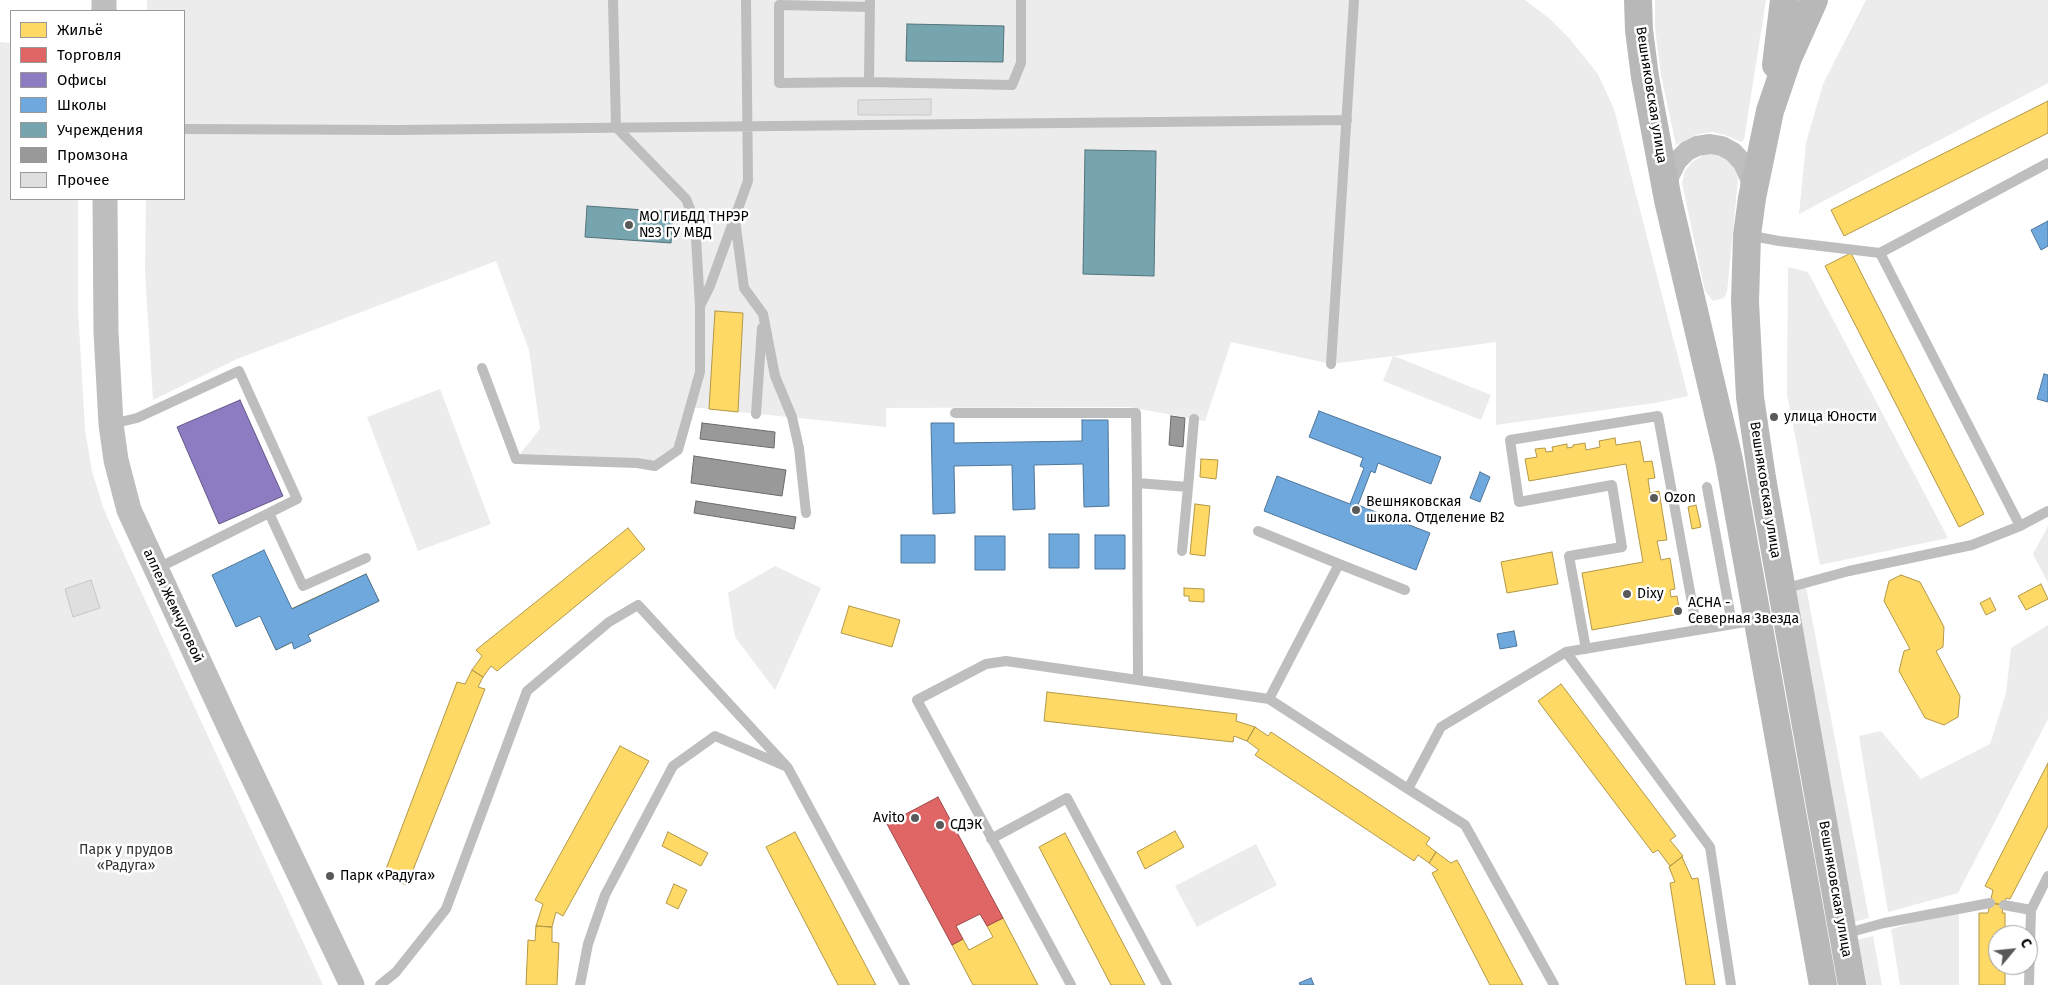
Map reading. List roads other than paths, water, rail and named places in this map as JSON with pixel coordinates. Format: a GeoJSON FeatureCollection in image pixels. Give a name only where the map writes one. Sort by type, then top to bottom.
{"type":"FeatureCollection","features":[{"type":"Feature","properties":{"kind":"main road","name":"Вешняковская улица"},"geometry":{"type":"LineString","coordinates":[[1638,0],[1639,30],[1646,77],[1668,200],[1729,460],[1745,622],[1823,985]]}},
{"type":"Feature","properties":{"kind":"main road"},"geometry":{"type":"LineString","coordinates":[[1770,111],[1784,0]]}},
{"type":"Feature","properties":{"kind":"main road","name":"Вешняковская улица"},"geometry":{"type":"LineString","coordinates":[[1814,0],[1788,58],[1770,111],[1752,198],[1747,235],[1745,302],[1750,397],[1762,478],[1852,985]]}},
{"type":"Feature","properties":{"kind":"street"},"geometry":{"type":"LineString","coordinates":[[1668,200],[1669,177],[1677,160],[1687,151],[1697,146],[1710,144],[1722,146],[1734,152],[1743,163],[1750,179],[1752,198]]}},
{"type":"Feature","properties":{"kind":"street","name":"аллея Жемчуговой"},"geometry":{"type":"LineString","coordinates":[[105,200],[106,332],[111,424],[116,460],[130,510],[352,985]]}},
{"type":"Feature","properties":{"kind":"lane"},"geometry":{"type":"LineString","coordinates":[[482,368],[516,460],[637,463],[655,466],[678,450],[700,372],[700,307],[695,221],[686,199],[616,127],[612,0]]}},
{"type":"Feature","properties":{"kind":"lane"},"geometry":{"type":"LineString","coordinates":[[700,307],[710,286],[748,181],[746,0]]}},
{"type":"Feature","properties":{"kind":"lane"},"geometry":{"type":"LineString","coordinates":[[869,82],[870,4],[779,6],[779,83],[869,82],[1012,86],[1021,63],[1021,0]]}},
{"type":"Feature","properties":{"kind":"lane"},"geometry":{"type":"LineString","coordinates":[[1331,364],[1354,0]]}},
{"type":"Feature","properties":{"kind":"lane"},"geometry":{"type":"LineString","coordinates":[[185,130],[748,127],[1347,120]]}},
{"type":"Feature","properties":{"kind":"lane"},"geometry":{"type":"LineString","coordinates":[[1747,235],[1779,241],[1880,253],[2048,164]]}},
{"type":"Feature","properties":{"kind":"lane"},"geometry":{"type":"LineString","coordinates":[[735,217],[744,288],[763,314],[775,376],[792,417],[799,448],[806,513]]}},
{"type":"Feature","properties":{"kind":"lane"},"geometry":{"type":"LineString","coordinates":[[1880,253],[2020,526]]}},
{"type":"Feature","properties":{"kind":"lane"},"geometry":{"type":"LineString","coordinates":[[756,414],[763,314]]}},
{"type":"Feature","properties":{"kind":"lane"},"geometry":{"type":"LineString","coordinates":[[111,424],[137,418],[239,371],[297,499],[156,569]]}},
{"type":"Feature","properties":{"kind":"lane"},"geometry":{"type":"LineString","coordinates":[[955,413],[1136,413],[1138,680]]}},
{"type":"Feature","properties":{"kind":"lane"},"geometry":{"type":"LineString","coordinates":[[1586,649],[1569,556],[1622,547],[1612,485],[1519,502],[1510,440],[1658,416],[1696,630]]}},
{"type":"Feature","properties":{"kind":"lane"},"geometry":{"type":"LineString","coordinates":[[1182,551],[1194,419]]}},
{"type":"Feature","properties":{"kind":"lane"},"geometry":{"type":"LineString","coordinates":[[1137,484],[1188,487]]}},
{"type":"Feature","properties":{"kind":"lane"},"geometry":{"type":"LineString","coordinates":[[1408,789],[1441,727],[1566,652],[1745,622],[1708,487]]}},
{"type":"Feature","properties":{"kind":"lane"},"geometry":{"type":"LineString","coordinates":[[1782,589],[1972,545],[2020,526],[2048,511]]}},
{"type":"Feature","properties":{"kind":"lane"},"geometry":{"type":"LineString","coordinates":[[269,513],[303,586],[366,558]]}},
{"type":"Feature","properties":{"kind":"lane"},"geometry":{"type":"LineString","coordinates":[[1258,531],[1405,590]]}},
{"type":"Feature","properties":{"kind":"lane"},"geometry":{"type":"LineString","coordinates":[[1270,699],[1339,564]]}},
{"type":"Feature","properties":{"kind":"lane"},"geometry":{"type":"LineString","coordinates":[[380,985],[396,972],[446,909],[528,692],[609,622],[638,605],[788,768],[905,985]]}},
{"type":"Feature","properties":{"kind":"lane"},"geometry":{"type":"LineString","coordinates":[[1566,652],[1710,847],[1731,985]]}},
{"type":"Feature","properties":{"kind":"lane"},"geometry":{"type":"LineString","coordinates":[[1070,985],[917,700],[986,664],[1006,660],[1270,699],[1465,825],[1554,985]]}},
{"type":"Feature","properties":{"kind":"lane"},"geometry":{"type":"LineString","coordinates":[[580,985],[588,944],[605,895],[673,766],[715,736],[788,768]]}},
{"type":"Feature","properties":{"kind":"lane"},"geometry":{"type":"LineString","coordinates":[[992,839],[1067,798],[1167,985]]}},
{"type":"Feature","properties":{"kind":"lane"},"geometry":{"type":"LineString","coordinates":[[2029,985],[2030,910],[2048,876]]}},
{"type":"Feature","properties":{"kind":"lane"},"geometry":{"type":"LineString","coordinates":[[1843,934],[1884,923],[1990,902]]}},
{"type":"Feature","properties":{"kind":"lane"},"geometry":{"type":"LineString","coordinates":[[2004,905],[2030,910]]}},
{"type":"Feature","properties":{"kind":"place","name":"МО ГИБДД ТНРЭР №3 ГУ МВД"},"geometry":{"type":"Point","coordinates":[629,225]}},
{"type":"Feature","properties":{"kind":"place","name":"улица Юности"},"geometry":{"type":"Point","coordinates":[1774,417]}},
{"type":"Feature","properties":{"kind":"place","name":"Ozon"},"geometry":{"type":"Point","coordinates":[1654,498]}},
{"type":"Feature","properties":{"kind":"place","name":"Вешняковская школа. Отделение В2"},"geometry":{"type":"Point","coordinates":[1356,510]}},
{"type":"Feature","properties":{"kind":"place","name":"Dixy"},"geometry":{"type":"Point","coordinates":[1627,594]}},
{"type":"Feature","properties":{"kind":"place","name":"АСНА - Северная Звезда"},"geometry":{"type":"Point","coordinates":[1678,611]}},
{"type":"Feature","properties":{"kind":"place","name":"Avito"},"geometry":{"type":"Point","coordinates":[915,818]}},
{"type":"Feature","properties":{"kind":"place","name":"СДЭК"},"geometry":{"type":"Point","coordinates":[940,825]}},
{"type":"Feature","properties":{"kind":"place","name":"Парк «Радуга»"},"geometry":{"type":"Point","coordinates":[330,876]}},
{"type":"Feature","properties":{"kind":"park label","name":"Парк у прудов «Радуга»"},"geometry":{"type":"Point","coordinates":[126,858]}}]}
